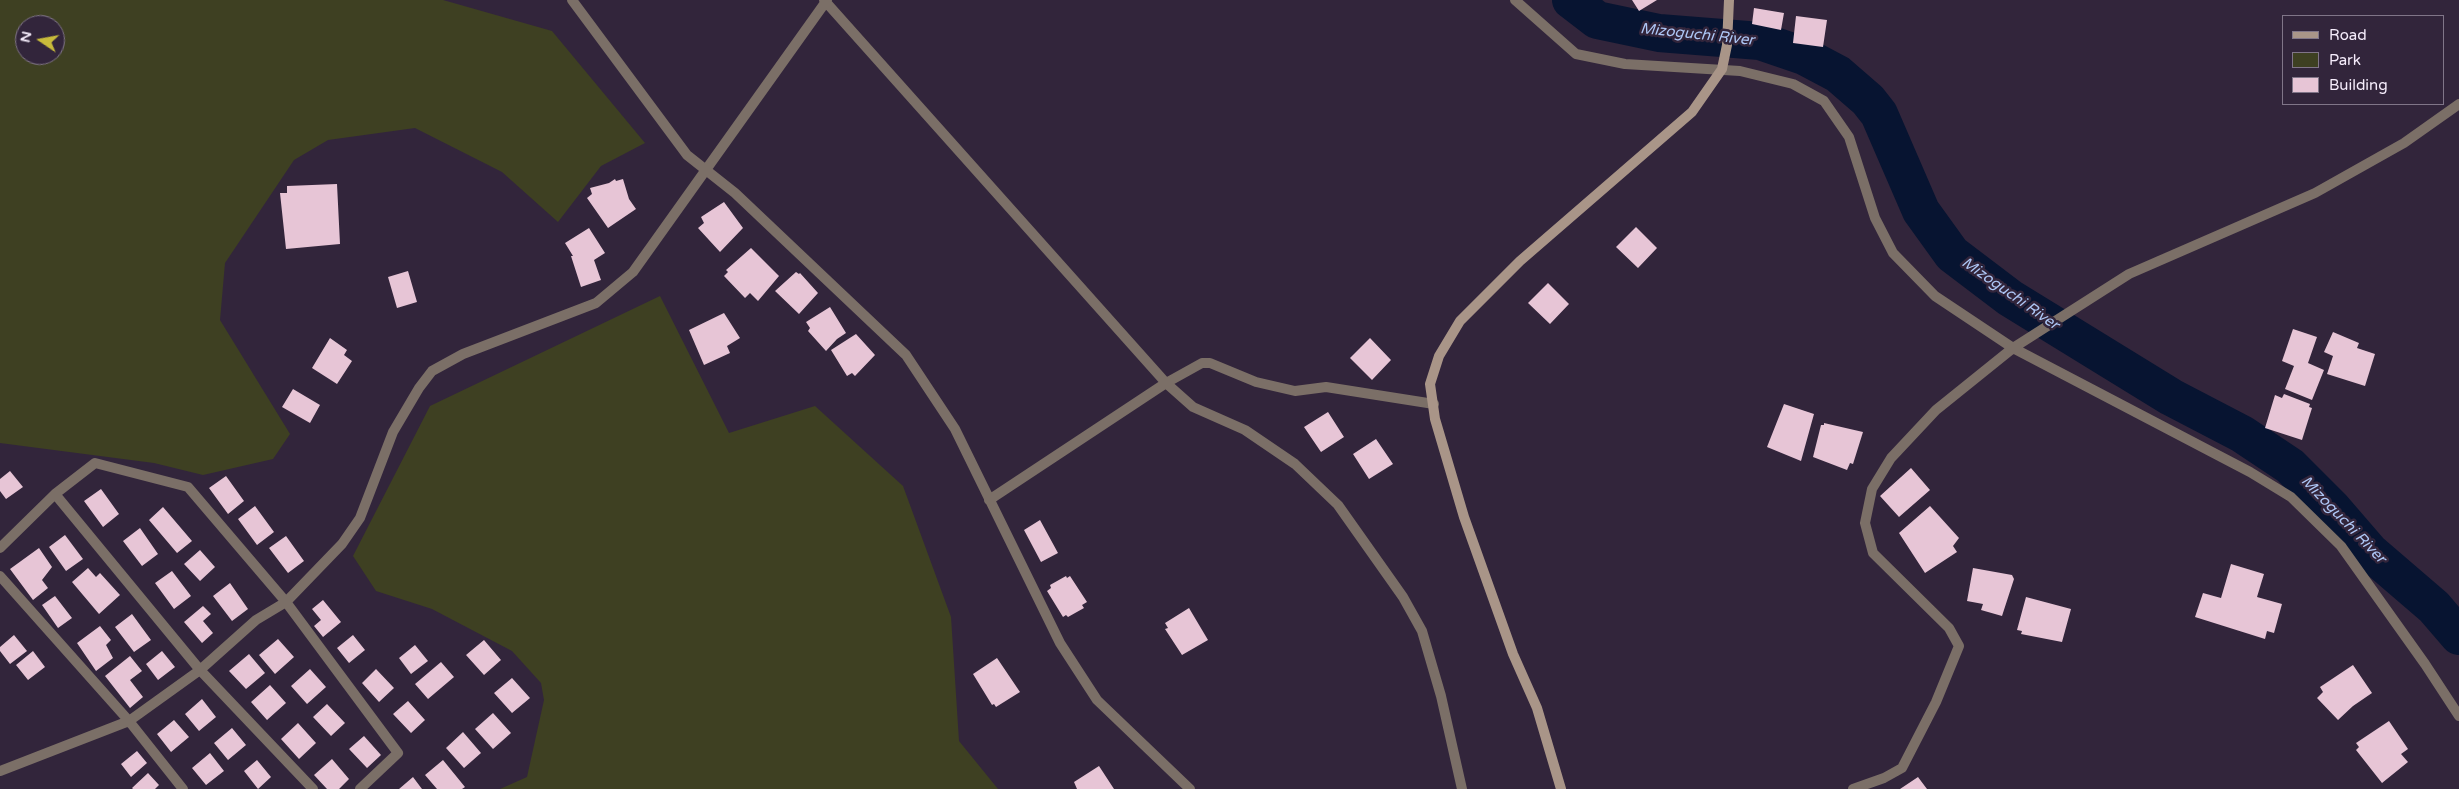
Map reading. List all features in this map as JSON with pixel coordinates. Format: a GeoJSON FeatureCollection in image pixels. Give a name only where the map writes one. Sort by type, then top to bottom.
{"type":"FeatureCollection","features":[{"type":"Feature","properties":{"kind":"street"},"geometry":{"type":"LineString","coordinates":[[572,0],[687,155],[742,199],[906,356],[955,429],[1060,643],[1097,700],[1190,789]]}},
{"type":"Feature","properties":{"kind":"street"},"geometry":{"type":"LineString","coordinates":[[1515,0],[1576,54],[1625,64],[1740,71],[1793,84],[1824,100],[1848,137],[1874,218],[1893,253],[1935,296],[2013,348],[2250,472],[2291,497],[2341,546],[2425,664],[2459,716]]}},
{"type":"Feature","properties":{"kind":"street"},"geometry":{"type":"LineString","coordinates":[[1561,789],[1537,708],[1513,654],[1464,517],[1435,419],[1430,384],[1438,356],[1460,321],[1520,261],[1692,112],[1722,69],[1727,45],[1729,0]]}},
{"type":"Feature","properties":{"kind":"street"},"geometry":{"type":"LineString","coordinates":[[0,771],[129,722],[200,670],[256,620],[286,602],[342,544],[360,518],[394,432],[419,388],[432,371],[463,354],[596,303],[633,272],[826,1],[1166,383],[1193,407],[1246,430],[1295,464],[1338,505],[1403,597],[1422,631],[1441,696],[1462,789]]}},
{"type":"Feature","properties":{"kind":"street"},"geometry":{"type":"LineString","coordinates":[[1853,789],[1884,778],[1902,768],[1936,702],[1960,646],[1949,628],[1873,553],[1865,523],[1872,489],[1891,458],[1936,410],[2013,348],[2129,274],[2314,193],[2404,143],[2459,104]]}},
{"type":"Feature","properties":{"kind":"street"},"geometry":{"type":"LineString","coordinates":[[989,500],[1166,383],[1202,363],[1210,363],[1256,382],[1295,391],[1326,387],[1434,404]]}},
{"type":"Feature","properties":{"kind":"street"},"geometry":{"type":"LineString","coordinates":[[0,548],[55,494],[95,463],[188,487],[286,602],[398,753],[360,789]]}},
{"type":"Feature","properties":{"kind":"street"},"geometry":{"type":"LineString","coordinates":[[55,494],[200,670],[313,789]]}},
{"type":"Feature","properties":{"kind":"street"},"geometry":{"type":"LineString","coordinates":[[0,576],[129,722],[183,789]]}},
{"type":"Feature","properties":{"kind":"green space"},"geometry":{"type":"Polygon","coordinates":[[[0,0],[443,0],[552,31],[645,143],[601,166],[558,222],[502,172],[415,128],[328,140],[294,160],[225,263],[220,320],[290,434],[273,459],[203,475],[154,463],[0,443],[0,0]]]}},
{"type":"Feature","properties":{"kind":"green space"},"geometry":{"type":"Polygon","coordinates":[[[660,296],[729,433],[815,406],[903,486],[951,617],[959,741],[998,789],[500,789],[527,777],[544,700],[541,683],[512,651],[432,609],[376,591],[353,556],[430,406],[660,296]]]}},
{"type":"Feature","properties":{"kind":"building"},"geometry":{"type":"Polygon","coordinates":[[[1632,0],[1657,0],[1639,11],[1632,0]]]}},
{"type":"Feature","properties":{"kind":"building"},"geometry":{"type":"Polygon","coordinates":[[[1754,8],[1784,13],[1781,30],[1752,24],[1754,8]]]}},
{"type":"Feature","properties":{"kind":"building"},"geometry":{"type":"Polygon","coordinates":[[[1796,16],[1827,20],[1823,47],[1793,43],[1796,16]]]}},
{"type":"Feature","properties":{"kind":"building"},"geometry":{"type":"Polygon","coordinates":[[[615,179],[616,181],[623,179],[629,199],[636,209],[608,228],[587,198],[592,194],[590,188],[609,183],[615,179]]]}},
{"type":"Feature","properties":{"kind":"building"},"geometry":{"type":"Polygon","coordinates":[[[337,184],[340,244],[286,249],[280,193],[287,193],[287,186],[337,184]]]}},
{"type":"Feature","properties":{"kind":"building"},"geometry":{"type":"Polygon","coordinates":[[[724,202],[743,228],[720,252],[698,228],[704,223],[701,217],[724,202]]]}},
{"type":"Feature","properties":{"kind":"building"},"geometry":{"type":"Polygon","coordinates":[[[1636,227],[1657,248],[1638,268],[1616,247],[1636,227]]]}},
{"type":"Feature","properties":{"kind":"building"},"geometry":{"type":"Polygon","coordinates":[[[589,228],[605,253],[594,260],[601,280],[581,287],[571,256],[573,256],[565,243],[589,228]]]}},
{"type":"Feature","properties":{"kind":"building"},"geometry":{"type":"Polygon","coordinates":[[[751,248],[779,276],[758,301],[750,293],[745,298],[724,276],[728,272],[726,270],[751,248]]]}},
{"type":"Feature","properties":{"kind":"building"},"geometry":{"type":"Polygon","coordinates":[[[408,271],[417,302],[397,308],[388,277],[408,271]]]}},
{"type":"Feature","properties":{"kind":"building"},"geometry":{"type":"Polygon","coordinates":[[[796,272],[800,273],[818,293],[799,314],[775,291],[796,272]]]}},
{"type":"Feature","properties":{"kind":"building"},"geometry":{"type":"Polygon","coordinates":[[[1548,283],[1569,304],[1550,324],[1528,303],[1548,283]]]}},
{"type":"Feature","properties":{"kind":"building"},"geometry":{"type":"Polygon","coordinates":[[[830,307],[846,333],[837,339],[826,351],[808,331],[810,328],[806,322],[830,307]]]}},
{"type":"Feature","properties":{"kind":"building"},"geometry":{"type":"Polygon","coordinates":[[[724,313],[740,338],[727,346],[730,353],[704,365],[689,330],[724,313]]]}},
{"type":"Feature","properties":{"kind":"building"},"geometry":{"type":"Polygon","coordinates":[[[2293,329],[2317,337],[2308,363],[2324,370],[2312,400],[2285,389],[2294,366],[2282,361],[2293,329]]]}},
{"type":"Feature","properties":{"kind":"building"},"geometry":{"type":"Polygon","coordinates":[[[2333,332],[2359,343],[2357,348],[2375,354],[2365,386],[2327,374],[2333,356],[2324,352],[2333,332]]]}},
{"type":"Feature","properties":{"kind":"building"},"geometry":{"type":"Polygon","coordinates":[[[856,334],[875,355],[855,376],[852,373],[847,376],[831,350],[856,334]]]}},
{"type":"Feature","properties":{"kind":"building"},"geometry":{"type":"Polygon","coordinates":[[[330,338],[347,350],[344,355],[352,361],[337,384],[312,368],[330,338]]]}},
{"type":"Feature","properties":{"kind":"building"},"geometry":{"type":"Polygon","coordinates":[[[1370,338],[1391,360],[1372,380],[1350,358],[1370,338]]]}},
{"type":"Feature","properties":{"kind":"building"},"geometry":{"type":"Polygon","coordinates":[[[293,389],[320,405],[310,423],[282,407],[293,389]]]}},
{"type":"Feature","properties":{"kind":"building"},"geometry":{"type":"Polygon","coordinates":[[[2284,394],[2310,404],[2309,407],[2312,408],[2302,440],[2265,428],[2275,395],[2282,398],[2284,394]]]}},
{"type":"Feature","properties":{"kind":"building"},"geometry":{"type":"Polygon","coordinates":[[[1784,404],[1814,414],[1801,461],[1767,447],[1784,404]]]}},
{"type":"Feature","properties":{"kind":"building"},"geometry":{"type":"Polygon","coordinates":[[[1328,412],[1344,437],[1321,452],[1304,427],[1328,412]]]}},
{"type":"Feature","properties":{"kind":"building"},"geometry":{"type":"Polygon","coordinates":[[[1824,423],[1863,432],[1853,464],[1850,463],[1847,470],[1813,457],[1821,425],[1824,425],[1824,423]]]}},
{"type":"Feature","properties":{"kind":"building"},"geometry":{"type":"Polygon","coordinates":[[[1376,439],[1393,464],[1369,479],[1353,454],[1376,439]]]}},
{"type":"Feature","properties":{"kind":"building"},"geometry":{"type":"Polygon","coordinates":[[[1911,468],[1930,490],[1899,517],[1880,496],[1911,468]]]}},
{"type":"Feature","properties":{"kind":"building"},"geometry":{"type":"Polygon","coordinates":[[[10,471],[23,487],[6,499],[0,491],[0,479],[10,471]]]}},
{"type":"Feature","properties":{"kind":"building"},"geometry":{"type":"Polygon","coordinates":[[[226,476],[244,501],[228,514],[209,488],[226,476]]]}},
{"type":"Feature","properties":{"kind":"building"},"geometry":{"type":"Polygon","coordinates":[[[101,489],[119,514],[103,527],[84,501],[101,489]]]}},
{"type":"Feature","properties":{"kind":"building"},"geometry":{"type":"Polygon","coordinates":[[[255,506],[274,532],[257,545],[238,519],[255,506]]]}},
{"type":"Feature","properties":{"kind":"building"},"geometry":{"type":"Polygon","coordinates":[[[1930,506],[1959,538],[1953,546],[1957,552],[1925,573],[1899,533],[1930,506]]]}},
{"type":"Feature","properties":{"kind":"building"},"geometry":{"type":"Polygon","coordinates":[[[163,507],[192,541],[177,553],[149,520],[163,507]]]}},
{"type":"Feature","properties":{"kind":"building"},"geometry":{"type":"Polygon","coordinates":[[[1040,520],[1058,553],[1041,562],[1024,530],[1040,520]]]}},
{"type":"Feature","properties":{"kind":"building"},"geometry":{"type":"Polygon","coordinates":[[[140,528],[158,554],[142,566],[123,541],[140,528]]]}},
{"type":"Feature","properties":{"kind":"building"},"geometry":{"type":"Polygon","coordinates":[[[65,535],[83,559],[66,571],[49,547],[65,535]]]}},
{"type":"Feature","properties":{"kind":"building"},"geometry":{"type":"Polygon","coordinates":[[[286,536],[304,561],[288,573],[269,548],[286,536]]]}},
{"type":"Feature","properties":{"kind":"building"},"geometry":{"type":"Polygon","coordinates":[[[39,548],[52,567],[42,580],[48,588],[33,600],[10,569],[39,548]]]}},
{"type":"Feature","properties":{"kind":"building"},"geometry":{"type":"Polygon","coordinates":[[[200,550],[215,567],[200,581],[184,564],[200,550]]]}},
{"type":"Feature","properties":{"kind":"building"},"geometry":{"type":"Polygon","coordinates":[[[2231,564],[2264,574],[2257,597],[2282,604],[2274,633],[2267,631],[2265,639],[2195,617],[2203,593],[2221,598],[2231,564]]]}},
{"type":"Feature","properties":{"kind":"building"},"geometry":{"type":"Polygon","coordinates":[[[88,568],[96,577],[100,573],[120,595],[99,614],[72,582],[88,568]]]}},
{"type":"Feature","properties":{"kind":"building"},"geometry":{"type":"Polygon","coordinates":[[[1973,568],[2012,575],[2014,579],[2002,616],[1981,610],[1983,604],[1967,601],[1973,568]]]}},
{"type":"Feature","properties":{"kind":"building"},"geometry":{"type":"Polygon","coordinates":[[[172,571],[191,596],[174,609],[155,583],[172,571]]]}},
{"type":"Feature","properties":{"kind":"building"},"geometry":{"type":"Polygon","coordinates":[[[1066,576],[1067,578],[1070,576],[1087,602],[1082,605],[1084,608],[1068,617],[1066,615],[1063,617],[1047,591],[1051,588],[1050,585],[1066,576]]]}},
{"type":"Feature","properties":{"kind":"building"},"geometry":{"type":"Polygon","coordinates":[[[230,583],[248,609],[232,621],[213,596],[230,583]]]}},
{"type":"Feature","properties":{"kind":"building"},"geometry":{"type":"Polygon","coordinates":[[[55,596],[72,618],[58,628],[42,605],[55,596]]]}},
{"type":"Feature","properties":{"kind":"building"},"geometry":{"type":"Polygon","coordinates":[[[2026,597],[2071,609],[2062,642],[2021,634],[2022,631],[2017,630],[2026,597]]]}},
{"type":"Feature","properties":{"kind":"building"},"geometry":{"type":"Polygon","coordinates":[[[323,600],[341,622],[323,637],[314,626],[321,620],[312,609],[323,600]]]}},
{"type":"Feature","properties":{"kind":"building"},"geometry":{"type":"Polygon","coordinates":[[[203,606],[211,614],[203,621],[213,633],[202,643],[184,622],[203,606]]]}},
{"type":"Feature","properties":{"kind":"building"},"geometry":{"type":"Polygon","coordinates":[[[1189,608],[1208,640],[1182,655],[1165,629],[1168,628],[1165,623],[1189,608]]]}},
{"type":"Feature","properties":{"kind":"building"},"geometry":{"type":"Polygon","coordinates":[[[132,614],[151,640],[134,652],[115,627],[132,614]]]}},
{"type":"Feature","properties":{"kind":"building"},"geometry":{"type":"Polygon","coordinates":[[[100,626],[111,640],[106,645],[113,658],[96,671],[77,643],[100,626]]]}},
{"type":"Feature","properties":{"kind":"building"},"geometry":{"type":"Polygon","coordinates":[[[14,635],[27,651],[10,664],[0,651],[0,647],[14,635]]]}},
{"type":"Feature","properties":{"kind":"building"},"geometry":{"type":"Polygon","coordinates":[[[353,635],[365,650],[349,663],[337,648],[353,635]]]}},
{"type":"Feature","properties":{"kind":"building"},"geometry":{"type":"Polygon","coordinates":[[[278,639],[294,657],[275,674],[259,655],[278,639]]]}},
{"type":"Feature","properties":{"kind":"building"},"geometry":{"type":"Polygon","coordinates":[[[484,640],[501,660],[484,675],[466,655],[484,640]]]}},
{"type":"Feature","properties":{"kind":"building"},"geometry":{"type":"Polygon","coordinates":[[[415,645],[428,661],[411,674],[399,658],[415,645]]]}},
{"type":"Feature","properties":{"kind":"building"},"geometry":{"type":"Polygon","coordinates":[[[33,651],[45,667],[28,680],[16,665],[33,651]]]}},
{"type":"Feature","properties":{"kind":"building"},"geometry":{"type":"Polygon","coordinates":[[[162,651],[175,667],[158,680],[146,664],[162,651]]]}},
{"type":"Feature","properties":{"kind":"building"},"geometry":{"type":"Polygon","coordinates":[[[249,654],[265,673],[246,689],[229,671],[249,654]]]}},
{"type":"Feature","properties":{"kind":"building"},"geometry":{"type":"Polygon","coordinates":[[[130,656],[142,671],[130,680],[143,697],[130,708],[105,676],[130,656]]]}},
{"type":"Feature","properties":{"kind":"building"},"geometry":{"type":"Polygon","coordinates":[[[997,658],[1020,692],[996,707],[994,704],[992,705],[973,674],[997,658]]]}},
{"type":"Feature","properties":{"kind":"building"},"geometry":{"type":"Polygon","coordinates":[[[441,662],[454,677],[428,699],[415,684],[441,662]]]}},
{"type":"Feature","properties":{"kind":"building"},"geometry":{"type":"Polygon","coordinates":[[[2353,665],[2372,693],[2353,706],[2338,720],[2317,698],[2323,692],[2320,687],[2353,665]]]}},
{"type":"Feature","properties":{"kind":"building"},"geometry":{"type":"Polygon","coordinates":[[[310,669],[326,687],[307,704],[291,686],[310,669]]]}},
{"type":"Feature","properties":{"kind":"building"},"geometry":{"type":"Polygon","coordinates":[[[376,669],[394,688],[379,702],[362,683],[376,669]]]}},
{"type":"Feature","properties":{"kind":"building"},"geometry":{"type":"Polygon","coordinates":[[[512,678],[530,698],[512,713],[494,693],[512,678]]]}},
{"type":"Feature","properties":{"kind":"building"},"geometry":{"type":"Polygon","coordinates":[[[270,685],[286,703],[267,720],[251,702],[270,685]]]}},
{"type":"Feature","properties":{"kind":"building"},"geometry":{"type":"Polygon","coordinates":[[[202,699],[216,717],[199,731],[185,714],[202,699]]]}},
{"type":"Feature","properties":{"kind":"building"},"geometry":{"type":"Polygon","coordinates":[[[408,701],[425,720],[411,733],[393,714],[408,701]]]}},
{"type":"Feature","properties":{"kind":"building"},"geometry":{"type":"Polygon","coordinates":[[[327,704],[345,723],[331,736],[313,717],[327,704]]]}},
{"type":"Feature","properties":{"kind":"building"},"geometry":{"type":"Polygon","coordinates":[[[493,713],[511,733],[493,749],[475,729],[493,713]]]}},
{"type":"Feature","properties":{"kind":"building"},"geometry":{"type":"Polygon","coordinates":[[[174,720],[189,737],[171,752],[157,734],[174,720]]]}},
{"type":"Feature","properties":{"kind":"building"},"geometry":{"type":"Polygon","coordinates":[[[2389,721],[2408,749],[2401,754],[2408,762],[2382,783],[2356,750],[2359,747],[2356,743],[2389,721]]]}},
{"type":"Feature","properties":{"kind":"building"},"geometry":{"type":"Polygon","coordinates":[[[298,723],[316,743],[299,759],[281,739],[298,723]]]}},
{"type":"Feature","properties":{"kind":"building"},"geometry":{"type":"Polygon","coordinates":[[[232,728],[246,745],[228,760],[214,743],[232,728]]]}},
{"type":"Feature","properties":{"kind":"building"},"geometry":{"type":"Polygon","coordinates":[[[463,732],[481,753],[464,768],[446,748],[463,732]]]}},
{"type":"Feature","properties":{"kind":"building"},"geometry":{"type":"Polygon","coordinates":[[[364,736],[381,755],[367,768],[349,749],[364,736]]]}},
{"type":"Feature","properties":{"kind":"building"},"geometry":{"type":"Polygon","coordinates":[[[137,751],[147,763],[131,777],[121,764],[137,751]]]}},
{"type":"Feature","properties":{"kind":"building"},"geometry":{"type":"Polygon","coordinates":[[[210,753],[224,771],[206,785],[192,768],[210,753]]]}},
{"type":"Feature","properties":{"kind":"building"},"geometry":{"type":"Polygon","coordinates":[[[332,759],[349,779],[339,789],[327,789],[314,775],[332,759]]]}},
{"type":"Feature","properties":{"kind":"building"},"geometry":{"type":"Polygon","coordinates":[[[257,760],[271,777],[258,789],[244,771],[257,760]]]}},
{"type":"Feature","properties":{"kind":"building"},"geometry":{"type":"Polygon","coordinates":[[[443,760],[465,787],[462,789],[437,789],[425,775],[443,760]]]}},
{"type":"Feature","properties":{"kind":"building"},"geometry":{"type":"Polygon","coordinates":[[[1099,766],[1114,789],[1077,789],[1074,782],[1099,766]]]}},
{"type":"Feature","properties":{"kind":"building"},"geometry":{"type":"Polygon","coordinates":[[[148,773],[159,785],[155,789],[132,788],[148,773]]]}},
{"type":"Feature","properties":{"kind":"building"},"geometry":{"type":"Polygon","coordinates":[[[413,777],[422,789],[399,789],[413,777]]]}},
{"type":"Feature","properties":{"kind":"building"},"geometry":{"type":"Polygon","coordinates":[[[1918,777],[1927,789],[1900,789],[1918,777]]]}},
{"type":"Feature","properties":{"kind":"waterway","name":"Mizoguchi River"},"geometry":{"type":"LineString","coordinates":[[1571,0],[1597,20],[1659,33],[1760,41],[1804,56],[1838,74],[1868,100],[1879,114],[1921,211],[1952,254],[2010,298],[2171,397],[2242,434],[2290,466],[2332,508],[2370,552],[2434,607],[2459,636]]}}]}
